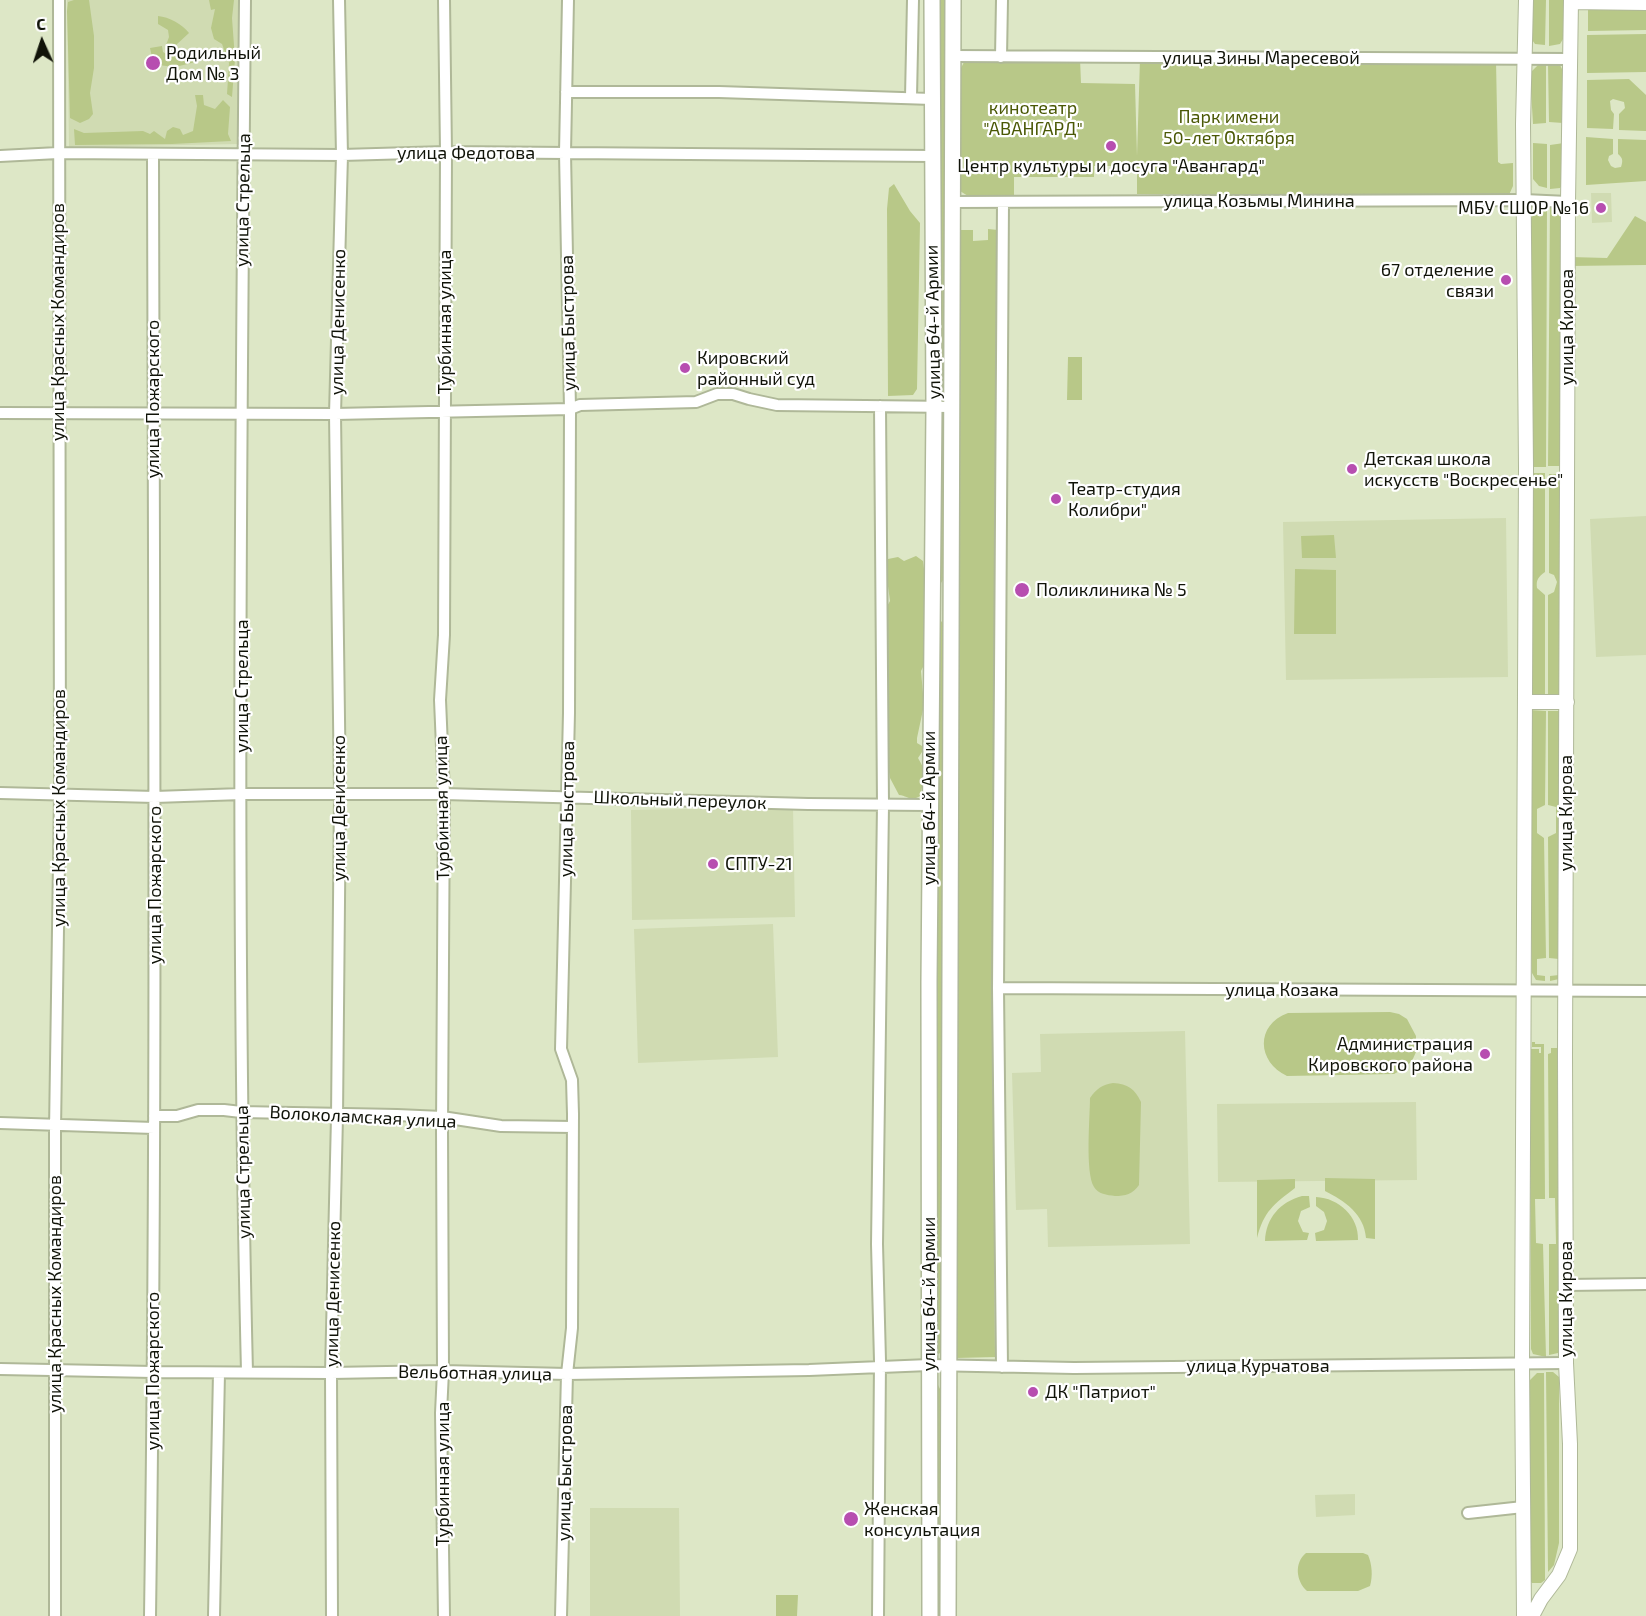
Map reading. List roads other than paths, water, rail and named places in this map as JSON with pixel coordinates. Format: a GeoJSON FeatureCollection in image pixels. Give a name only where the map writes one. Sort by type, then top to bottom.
{"type":"FeatureCollection","features":[{"type":"Feature","properties":{"kind":"highway","name":"улица 64-й Армии"},"geometry":{"type":"LineString","coordinates":[[930,1616],[929,805],[934,407],[932,0]]}},
{"type":"Feature","properties":{"kind":"highway","name":"улица 64-й Армии"},"geometry":{"type":"LineString","coordinates":[[948,1616],[953,0]]}},
{"type":"Feature","properties":{"kind":"highway"},"geometry":{"type":"LineString","coordinates":[[931,597],[951,597]]}},
{"type":"Feature","properties":{"kind":"main road"},"geometry":{"type":"LineString","coordinates":[[1524,1616],[1522,1364],[1526,456],[1523,124],[1526,0]]}},
{"type":"Feature","properties":{"kind":"main road"},"geometry":{"type":"LineString","coordinates":[[1570,1],[1646,3]]}},
{"type":"Feature","properties":{"kind":"main road","name":"улица Кирова"},"geometry":{"type":"LineString","coordinates":[[1532,1616],[1541,1599],[1559,1575],[1570,1549],[1570,1444],[1566,1363],[1565,991],[1570,1]]}},
{"type":"Feature","properties":{"kind":"main road"},"geometry":{"type":"LineString","coordinates":[[1525,702],[1567,702]]}},
{"type":"Feature","properties":{"kind":"street","name":"улица Красных Командиров"},"geometry":{"type":"LineString","coordinates":[[55,1616],[55,1124],[60,795],[58,0]]}},
{"type":"Feature","properties":{"kind":"street","name":"улица Стрельца"},"geometry":{"type":"LineString","coordinates":[[245,0],[241,414],[241,1112],[247,1372]]}},
{"type":"Feature","properties":{"kind":"street","name":"улица Денисенко"},"geometry":{"type":"LineString","coordinates":[[332,1616],[331,1373],[340,795],[335,414],[342,155],[339,0]]}},
{"type":"Feature","properties":{"kind":"street","name":"Турбинная улица"},"geometry":{"type":"LineString","coordinates":[[444,0],[446,152],[444,635],[440,700],[444,794],[441,1413],[444,1616]]}},
{"type":"Feature","properties":{"kind":"street","name":"улица Быстрова"},"geometry":{"type":"LineString","coordinates":[[561,1616],[567,1374],[572,1328],[573,1127],[572,1080],[561,1049],[567,797],[570,409],[565,153],[568,0]]}},
{"type":"Feature","properties":{"kind":"street"},"geometry":{"type":"LineString","coordinates":[[911,97],[913,0]]}},
{"type":"Feature","properties":{"kind":"street"},"geometry":{"type":"LineString","coordinates":[[1001,57],[1002,0]]}},
{"type":"Feature","properties":{"kind":"street","name":"улица Зины Маресевой"},"geometry":{"type":"LineString","coordinates":[[952,56],[1570,59]]}},
{"type":"Feature","properties":{"kind":"street"},"geometry":{"type":"LineString","coordinates":[[566,92],[719,92],[932,99]]}},
{"type":"Feature","properties":{"kind":"street","name":"улица Федотова"},"geometry":{"type":"LineString","coordinates":[[0,156],[58,153],[342,155],[446,152],[932,156]]}},
{"type":"Feature","properties":{"kind":"street","name":"улица Пожарского"},"geometry":{"type":"LineString","coordinates":[[150,1616],[155,797],[153,155]]}},
{"type":"Feature","properties":{"kind":"street","name":"улица Козьмы Минина"},"geometry":{"type":"LineString","coordinates":[[951,202],[1524,200],[1568,202]]}},
{"type":"Feature","properties":{"kind":"street"},"geometry":{"type":"LineString","coordinates":[[1002,1367],[998,988],[1003,202]]}},
{"type":"Feature","properties":{"kind":"street"},"geometry":{"type":"LineString","coordinates":[[0,413],[335,414],[570,409],[580,405],[696,402],[717,394],[733,394],[777,405],[952,407]]}},
{"type":"Feature","properties":{"kind":"street"},"geometry":{"type":"LineString","coordinates":[[878,1616],[880,1368],[877,1244],[883,805],[880,406]]}},
{"type":"Feature","properties":{"kind":"street","name":"Школьный переулок"},"geometry":{"type":"LineString","coordinates":[[0,794],[155,797],[242,794],[444,794],[929,805]]}},
{"type":"Feature","properties":{"kind":"street","name":"улица Козака"},"geometry":{"type":"LineString","coordinates":[[998,988],[1646,991]]}},
{"type":"Feature","properties":{"kind":"street","name":"Волоколамская улица"},"geometry":{"type":"LineString","coordinates":[[154,1116],[177,1116],[198,1110],[370,1113],[442,1118],[501,1126],[573,1127]]}},
{"type":"Feature","properties":{"kind":"street"},"geometry":{"type":"LineString","coordinates":[[0,1123],[154,1128]]}},
{"type":"Feature","properties":{"kind":"street"},"geometry":{"type":"LineString","coordinates":[[1566,1285],[1646,1284]]}},
{"type":"Feature","properties":{"kind":"street","name":"улица Курчатова"},"geometry":{"type":"LineString","coordinates":[[949,1365],[1002,1367],[1566,1363]]}},
{"type":"Feature","properties":{"kind":"street","name":"Вельботная улица"},"geometry":{"type":"LineString","coordinates":[[0,1369],[219,1373],[443,1371],[567,1374],[949,1365]]}},
{"type":"Feature","properties":{"kind":"street"},"geometry":{"type":"LineString","coordinates":[[214,1616],[219,1373]]}},
{"type":"Feature","properties":{"kind":"street"},"geometry":{"type":"LineString","coordinates":[[1468,1513],[1523,1507]]}},
{"type":"Feature","properties":{"kind":"place","name":"Родильный Дом № 3"},"geometry":{"type":"Point","coordinates":[153,63]}},
{"type":"Feature","properties":{"kind":"place","name":"Центр культуры и досуга \"Авангард\""},"geometry":{"type":"Point","coordinates":[1111,146]}},
{"type":"Feature","properties":{"kind":"place","name":"МБУ СШОР №16"},"geometry":{"type":"Point","coordinates":[1601,208]}},
{"type":"Feature","properties":{"kind":"place","name":"67 отделение связи"},"geometry":{"type":"Point","coordinates":[1506,280]}},
{"type":"Feature","properties":{"kind":"place","name":"Кировский районный суд"},"geometry":{"type":"Point","coordinates":[685,368]}},
{"type":"Feature","properties":{"kind":"place","name":"Детская школа искусств \"Воскресенье\""},"geometry":{"type":"Point","coordinates":[1352,469]}},
{"type":"Feature","properties":{"kind":"place","name":"Театр-студия Колибри\""},"geometry":{"type":"Point","coordinates":[1056,499]}},
{"type":"Feature","properties":{"kind":"place","name":"Поликлиника № 5"},"geometry":{"type":"Point","coordinates":[1022,590]}},
{"type":"Feature","properties":{"kind":"place","name":"СПТУ-21"},"geometry":{"type":"Point","coordinates":[713,864]}},
{"type":"Feature","properties":{"kind":"place","name":"Администрация Кировского района"},"geometry":{"type":"Point","coordinates":[1485,1054]}},
{"type":"Feature","properties":{"kind":"place","name":"ДК \"Патриот\""},"geometry":{"type":"Point","coordinates":[1033,1392]}},
{"type":"Feature","properties":{"kind":"place","name":"Женская консультация"},"geometry":{"type":"Point","coordinates":[851,1519]}},
{"type":"Feature","properties":{"kind":"park label","name":"кинотеатр \"АВАНГАРД\""},"geometry":{"type":"Point","coordinates":[1033,118]}},
{"type":"Feature","properties":{"kind":"park label","name":"Парк имени 50-лет Октября"},"geometry":{"type":"Point","coordinates":[1229,127]}}]}
